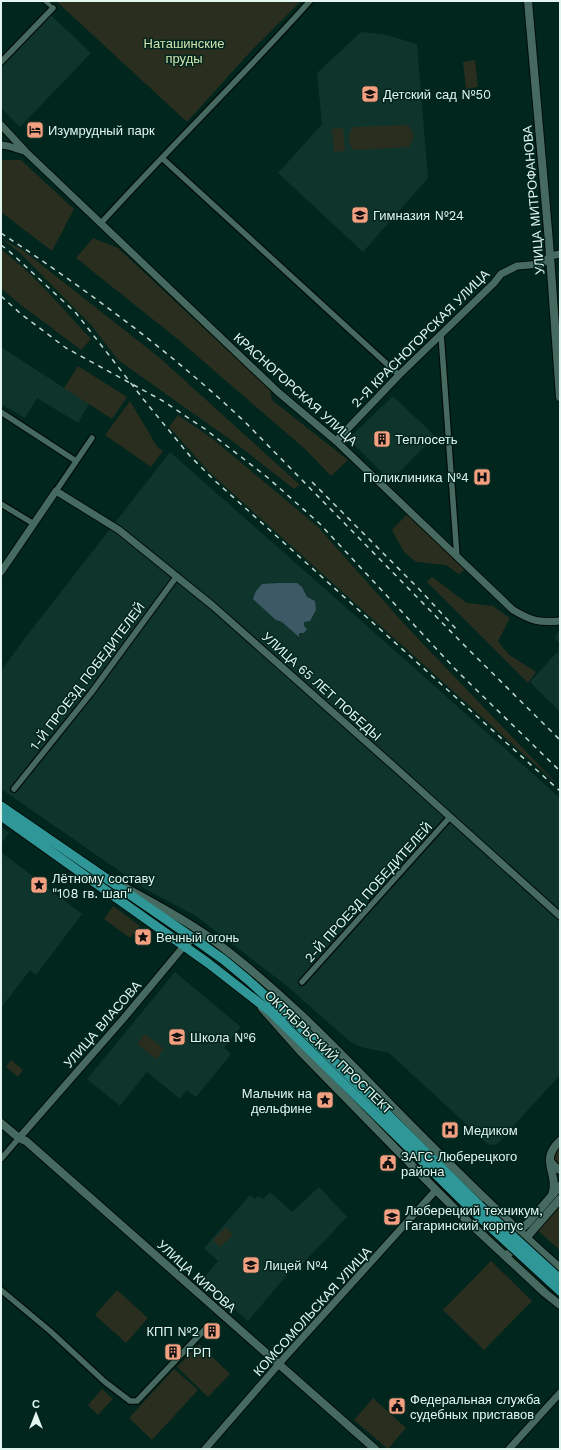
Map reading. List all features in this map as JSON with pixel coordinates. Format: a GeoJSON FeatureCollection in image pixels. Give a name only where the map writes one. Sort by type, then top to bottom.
{"type":"FeatureCollection","features":[{"type":"Feature","properties":{"kind":"main road","name":"УЛИЦА МИТРОФАНОВА"},"geometry":{"type":"LineString","coordinates":[[528,1],[550,256],[560,397]]}},
{"type":"Feature","properties":{"kind":"main road","name":"ОКТЯБРЬСКИЙ ПРОСПЕКТ"},"geometry":{"type":"LineString","coordinates":[[1,806],[224,960],[277,1005],[476,1208],[560,1291]]}},
{"type":"Feature","properties":{"kind":"main road","name":"ОКТЯБРЬСКИЙ ПРОСПЕКТ"},"geometry":{"type":"LineString","coordinates":[[1,816],[247,992],[291,1031],[476,1208],[560,1279]]}},
{"type":"Feature","properties":{"kind":"main road"},"geometry":{"type":"LineString","coordinates":[[89,868],[148,900],[208,937],[248,968],[304,1017],[516,1229],[560,1268]]}},
{"type":"Feature","properties":{"kind":"main road"},"geometry":{"type":"LineString","coordinates":[[247,992],[302,1053],[436,1190],[545,1293],[560,1305]]}},
{"type":"Feature","properties":{"kind":"main road","name":"УЛИЦА КИРОВА"},"geometry":{"type":"LineString","coordinates":[[1,1123],[19,1138],[26,1141],[374,1449]]}},
{"type":"Feature","properties":{"kind":"main road"},"geometry":{"type":"LineString","coordinates":[[550,1197],[553,1192],[554,1185],[550,1158],[551,1151],[560,1141]]}},
{"type":"Feature","properties":{"kind":"main road"},"geometry":{"type":"LineString","coordinates":[[550,1158],[553,1166],[560,1170]]}},
{"type":"Feature","properties":{"kind":"main road"},"geometry":{"type":"LineString","coordinates":[[516,1229],[521,1229],[527,1224],[560,1186]]}},
{"type":"Feature","properties":{"kind":"main road"},"geometry":{"type":"LineString","coordinates":[[506,1256],[526,1238],[560,1199]]}},
{"type":"Feature","properties":{"kind":"street"},"geometry":{"type":"LineString","coordinates":[[1,62],[53,8],[45,1]]}},
{"type":"Feature","properties":{"kind":"street"},"geometry":{"type":"LineString","coordinates":[[101,223],[310,1]]}},
{"type":"Feature","properties":{"kind":"street","name":"КРАСНОГОРСКАЯ УЛИЦА"},"geometry":{"type":"LineString","coordinates":[[1,125],[26,152],[278,392],[336,441],[513,610],[530,620],[560,621]]}},
{"type":"Feature","properties":{"kind":"street"},"geometry":{"type":"LineString","coordinates":[[1,144],[6,140],[7,131]]}},
{"type":"Feature","properties":{"kind":"street"},"geometry":{"type":"LineString","coordinates":[[1,144],[26,152]]}},
{"type":"Feature","properties":{"kind":"street"},"geometry":{"type":"LineString","coordinates":[[162,158],[399,375]]}},
{"type":"Feature","properties":{"kind":"street","name":"2-Я КРАСНОГОРСКАЯ УЛИЦА"},"geometry":{"type":"LineString","coordinates":[[336,441],[399,375],[494,283],[501,274],[517,266],[542,264],[550,256],[560,254]]}},
{"type":"Feature","properties":{"kind":"street"},"geometry":{"type":"LineString","coordinates":[[441,334],[457,557]]}},
{"type":"Feature","properties":{"kind":"street"},"geometry":{"type":"LineString","coordinates":[[1,412],[76,461]]}},
{"type":"Feature","properties":{"kind":"street"},"geometry":{"type":"LineString","coordinates":[[1,572],[92,438]]}},
{"type":"Feature","properties":{"kind":"street","name":"УЛИЦА 65 ЛЕТ ПОБЕДЫ"},"geometry":{"type":"LineString","coordinates":[[56,491],[119,530],[213,606],[560,916]]}},
{"type":"Feature","properties":{"kind":"street"},"geometry":{"type":"LineString","coordinates":[[1,504],[34,524]]}},
{"type":"Feature","properties":{"kind":"street","name":"1-Й ПРОЕЗД ПОБЕДИТЕЛЕЙ"},"geometry":{"type":"LineString","coordinates":[[14,789],[91,693],[177,576]]}},
{"type":"Feature","properties":{"kind":"street","name":"2-Й ПРОЕЗД ПОБЕДИТЕЛЕЙ"},"geometry":{"type":"LineString","coordinates":[[302,982],[450,817]]}},
{"type":"Feature","properties":{"kind":"street"},"geometry":{"type":"LineString","coordinates":[[193,938],[200,936],[208,937]]}},
{"type":"Feature","properties":{"kind":"street","name":"УЛИЦА ВЛАСОВА"},"geometry":{"type":"LineString","coordinates":[[19,1138],[129,1012],[184,946],[193,938]]}},
{"type":"Feature","properties":{"kind":"street"},"geometry":{"type":"LineString","coordinates":[[1,1159],[19,1138]]}},
{"type":"Feature","properties":{"kind":"street","name":"КОМСОМОЛЬСКАЯ УЛИЦА"},"geometry":{"type":"LineString","coordinates":[[205,1449],[279,1364],[436,1190]]}},
{"type":"Feature","properties":{"kind":"street"},"geometry":{"type":"LineString","coordinates":[[1,1290],[50,1331],[105,1382],[130,1401],[137,1401],[209,1325]]}},
{"type":"Feature","properties":{"kind":"street"},"geometry":{"type":"LineString","coordinates":[[509,1449],[560,1393]]}},
{"type":"Feature","properties":{"kind":"shaded area"},"geometry":{"type":"Polygon","coordinates":[[[50,14],[91,53],[20,127],[1,108],[1,66],[50,14]]]}},
{"type":"Feature","properties":{"kind":"shaded area","name":"Гимназия №24"},"geometry":{"type":"Polygon","coordinates":[[[361,32],[383,34],[417,44],[428,178],[363,252],[278,173],[322,124],[317,73],[361,32]]]}},
{"type":"Feature","properties":{"kind":"shaded area"},"geometry":{"type":"Polygon","coordinates":[[[1,347],[89,404],[78,423],[37,398],[25,418],[1,404],[1,347]]]}},
{"type":"Feature","properties":{"kind":"shaded area"},"geometry":{"type":"Polygon","coordinates":[[[393,396],[435,436],[391,481],[348,439],[393,396]]]}},
{"type":"Feature","properties":{"kind":"shaded area"},"geometry":{"type":"Polygon","coordinates":[[[170,452],[560,798],[560,1075],[497,1144],[489,1145],[389,1053],[361,1047],[349,1041],[288,987],[196,916],[147,890],[1,789],[1,671],[170,452]]]}},
{"type":"Feature","properties":{"kind":"shaded area"},"geometry":{"type":"Polygon","coordinates":[[[297,583],[302,587],[307,597],[315,601],[316,610],[310,621],[304,622],[304,626],[307,629],[304,633],[299,633],[299,637],[282,622],[276,620],[253,599],[256,591],[262,584],[297,583]]]}},
{"type":"Feature","properties":{"kind":"shaded area"},"geometry":{"type":"Polygon","coordinates":[[[558,632],[560,632],[560,712],[530,682],[558,651],[559,643],[555,638],[558,632]]]}},
{"type":"Feature","properties":{"kind":"shaded area"},"geometry":{"type":"Polygon","coordinates":[[[1,827],[9,833],[1,844],[1,827]]]}},
{"type":"Feature","properties":{"kind":"shaded area"},"geometry":{"type":"Polygon","coordinates":[[[1,852],[82,914],[36,975],[30,970],[1,1008],[1,852]]]}},
{"type":"Feature","properties":{"kind":"shaded area","name":"Школа №6"},"geometry":{"type":"Polygon","coordinates":[[[175,972],[241,1027],[224,1047],[231,1054],[196,1097],[187,1090],[180,1099],[147,1072],[120,1106],[87,1079],[175,972]]]}},
{"type":"Feature","properties":{"kind":"shaded area"},"geometry":{"type":"Polygon","coordinates":[[[319,1187],[347,1217],[295,1272],[292,1269],[248,1321],[202,1280],[218,1261],[204,1248],[250,1195],[255,1199],[258,1196],[263,1199],[270,1192],[292,1212],[319,1187]]]}},
{"type":"Feature","properties":{"kind":"green space","name":"Наташинские пруды"},"geometry":{"type":"Polygon","coordinates":[[[56,1],[301,1],[252,50],[187,122],[56,1]]]}},
{"type":"Feature","properties":{"kind":"green space"},"geometry":{"type":"Polygon","coordinates":[[[475,60],[478,87],[466,89],[463,62],[475,60]]]}},
{"type":"Feature","properties":{"kind":"green space"},"geometry":{"type":"Polygon","coordinates":[[[408,125],[413,136],[409,147],[354,150],[349,142],[349,136],[353,127],[408,125]]]}},
{"type":"Feature","properties":{"kind":"green space"},"geometry":{"type":"Polygon","coordinates":[[[343,128],[345,151],[334,152],[332,129],[343,128]]]}},
{"type":"Feature","properties":{"kind":"green space"},"geometry":{"type":"Polygon","coordinates":[[[1,160],[21,160],[74,209],[52,251],[1,212],[1,160]]]}},
{"type":"Feature","properties":{"kind":"green space"},"geometry":{"type":"Polygon","coordinates":[[[1,238],[24,251],[160,358],[300,485],[294,489],[235,443],[118,360],[92,326],[20,253],[1,238]]]}},
{"type":"Feature","properties":{"kind":"green space"},"geometry":{"type":"Polygon","coordinates":[[[93,238],[118,248],[270,390],[272,400],[348,460],[331,476],[306,450],[180,341],[76,258],[93,238]]]}},
{"type":"Feature","properties":{"kind":"green space"},"geometry":{"type":"Polygon","coordinates":[[[1,249],[37,281],[91,339],[81,350],[17,302],[1,288],[1,249]]]}},
{"type":"Feature","properties":{"kind":"green space"},"geometry":{"type":"Polygon","coordinates":[[[78,366],[127,397],[112,419],[64,388],[78,366]]]}},
{"type":"Feature","properties":{"kind":"green space"},"geometry":{"type":"Polygon","coordinates":[[[130,401],[158,448],[163,451],[151,467],[105,435],[130,401]]]}},
{"type":"Feature","properties":{"kind":"green space"},"geometry":{"type":"Polygon","coordinates":[[[178,415],[213,439],[318,527],[407,627],[560,787],[209,472],[169,427],[178,415]]]}},
{"type":"Feature","properties":{"kind":"green space"},"geometry":{"type":"Polygon","coordinates":[[[408,513],[467,568],[459,574],[446,565],[416,562],[404,552],[392,530],[408,513]]]}},
{"type":"Feature","properties":{"kind":"green space"},"geometry":{"type":"Polygon","coordinates":[[[432,577],[467,603],[493,606],[510,618],[498,641],[508,654],[536,672],[528,683],[427,582],[432,577]]]}},
{"type":"Feature","properties":{"kind":"green space"},"geometry":{"type":"Polygon","coordinates":[[[113,906],[140,926],[130,938],[104,919],[113,906]]]}},
{"type":"Feature","properties":{"kind":"green space"},"geometry":{"type":"Polygon","coordinates":[[[145,1034],[164,1049],[156,1059],[137,1044],[145,1034]]]}},
{"type":"Feature","properties":{"kind":"green space"},"geometry":{"type":"Polygon","coordinates":[[[11,1060],[23,1070],[18,1077],[6,1067],[11,1060]]]}},
{"type":"Feature","properties":{"kind":"green space"},"geometry":{"type":"Polygon","coordinates":[[[560,1145],[560,1168],[553,1158],[555,1150],[560,1145]]]}},
{"type":"Feature","properties":{"kind":"green space"},"geometry":{"type":"Polygon","coordinates":[[[560,1203],[560,1250],[537,1230],[560,1203]]]}},
{"type":"Feature","properties":{"kind":"green space"},"geometry":{"type":"Polygon","coordinates":[[[226,1227],[233,1235],[220,1247],[213,1240],[226,1227]]]}},
{"type":"Feature","properties":{"kind":"green space"},"geometry":{"type":"Polygon","coordinates":[[[491,1261],[532,1301],[484,1350],[443,1310],[491,1261]]]}},
{"type":"Feature","properties":{"kind":"green space"},"geometry":{"type":"Polygon","coordinates":[[[117,1290],[148,1318],[126,1343],[95,1315],[117,1290]]]}},
{"type":"Feature","properties":{"kind":"green space"},"geometry":{"type":"Polygon","coordinates":[[[199,1344],[230,1374],[208,1397],[177,1367],[199,1344]]]}},
{"type":"Feature","properties":{"kind":"green space"},"geometry":{"type":"Polygon","coordinates":[[[174,1369],[198,1390],[152,1440],[129,1418],[174,1369]]]}},
{"type":"Feature","properties":{"kind":"green space"},"geometry":{"type":"Polygon","coordinates":[[[102,1389],[113,1399],[98,1415],[88,1405],[102,1389]]]}},
{"type":"Feature","properties":{"kind":"green space"},"geometry":{"type":"Polygon","coordinates":[[[373,1398],[406,1428],[388,1449],[354,1420],[373,1398]]]}},
{"type":"Feature","properties":{"kind":"railway"},"geometry":{"type":"LineString","coordinates":[[1,233],[97,299],[128,323],[188,371],[246,423],[466,647],[560,740]]}},
{"type":"Feature","properties":{"kind":"railway"},"geometry":{"type":"LineString","coordinates":[[1,245],[76,313],[190,456],[213,479],[560,791]]}},
{"type":"Feature","properties":{"kind":"railway"},"geometry":{"type":"LineString","coordinates":[[1,296],[21,314],[66,348],[163,401],[205,429],[267,477],[319,523],[458,672],[560,771]]}},
{"type":"Feature","properties":{"kind":"railway"},"geometry":{"type":"LineString","coordinates":[[312,482],[419,589],[458,631]]}},
{"type":"Feature","properties":{"kind":"place","name":"Детский сад №50"},"geometry":{"type":"Point","coordinates":[370,94]}},
{"type":"Feature","properties":{"kind":"place","name":"Изумрудный парк"},"geometry":{"type":"Point","coordinates":[35,130]}},
{"type":"Feature","properties":{"kind":"place","name":"Гимназия №24"},"geometry":{"type":"Point","coordinates":[360,215]}},
{"type":"Feature","properties":{"kind":"place","name":"Теплосеть"},"geometry":{"type":"Point","coordinates":[382,439]}},
{"type":"Feature","properties":{"kind":"place","name":"Поликлиника №4"},"geometry":{"type":"Point","coordinates":[482,477]}},
{"type":"Feature","properties":{"kind":"place","name":"Лётному составу \"108 гв. шап\""},"geometry":{"type":"Point","coordinates":[39,885]}},
{"type":"Feature","properties":{"kind":"place","name":"Вечный огонь"},"geometry":{"type":"Point","coordinates":[143,937]}},
{"type":"Feature","properties":{"kind":"place","name":"Школа №6"},"geometry":{"type":"Point","coordinates":[177,1037]}},
{"type":"Feature","properties":{"kind":"place","name":"Мальчик на дельфине"},"geometry":{"type":"Point","coordinates":[325,1100]}},
{"type":"Feature","properties":{"kind":"place","name":"Медиком"},"geometry":{"type":"Point","coordinates":[450,1130]}},
{"type":"Feature","properties":{"kind":"place","name":"ЗАГС Люберецкого района"},"geometry":{"type":"Point","coordinates":[388,1163]}},
{"type":"Feature","properties":{"kind":"place","name":"Люберецкий техникум, Гагаринский корпус"},"geometry":{"type":"Point","coordinates":[392,1217]}},
{"type":"Feature","properties":{"kind":"place","name":"Лицей №4"},"geometry":{"type":"Point","coordinates":[251,1265]}},
{"type":"Feature","properties":{"kind":"place","name":"КПП №2"},"geometry":{"type":"Point","coordinates":[212,1331]}},
{"type":"Feature","properties":{"kind":"place","name":"ГРП"},"geometry":{"type":"Point","coordinates":[173,1352]}},
{"type":"Feature","properties":{"kind":"place","name":"Федеральная служба судебных приставов"},"geometry":{"type":"Point","coordinates":[397,1406]}}]}
